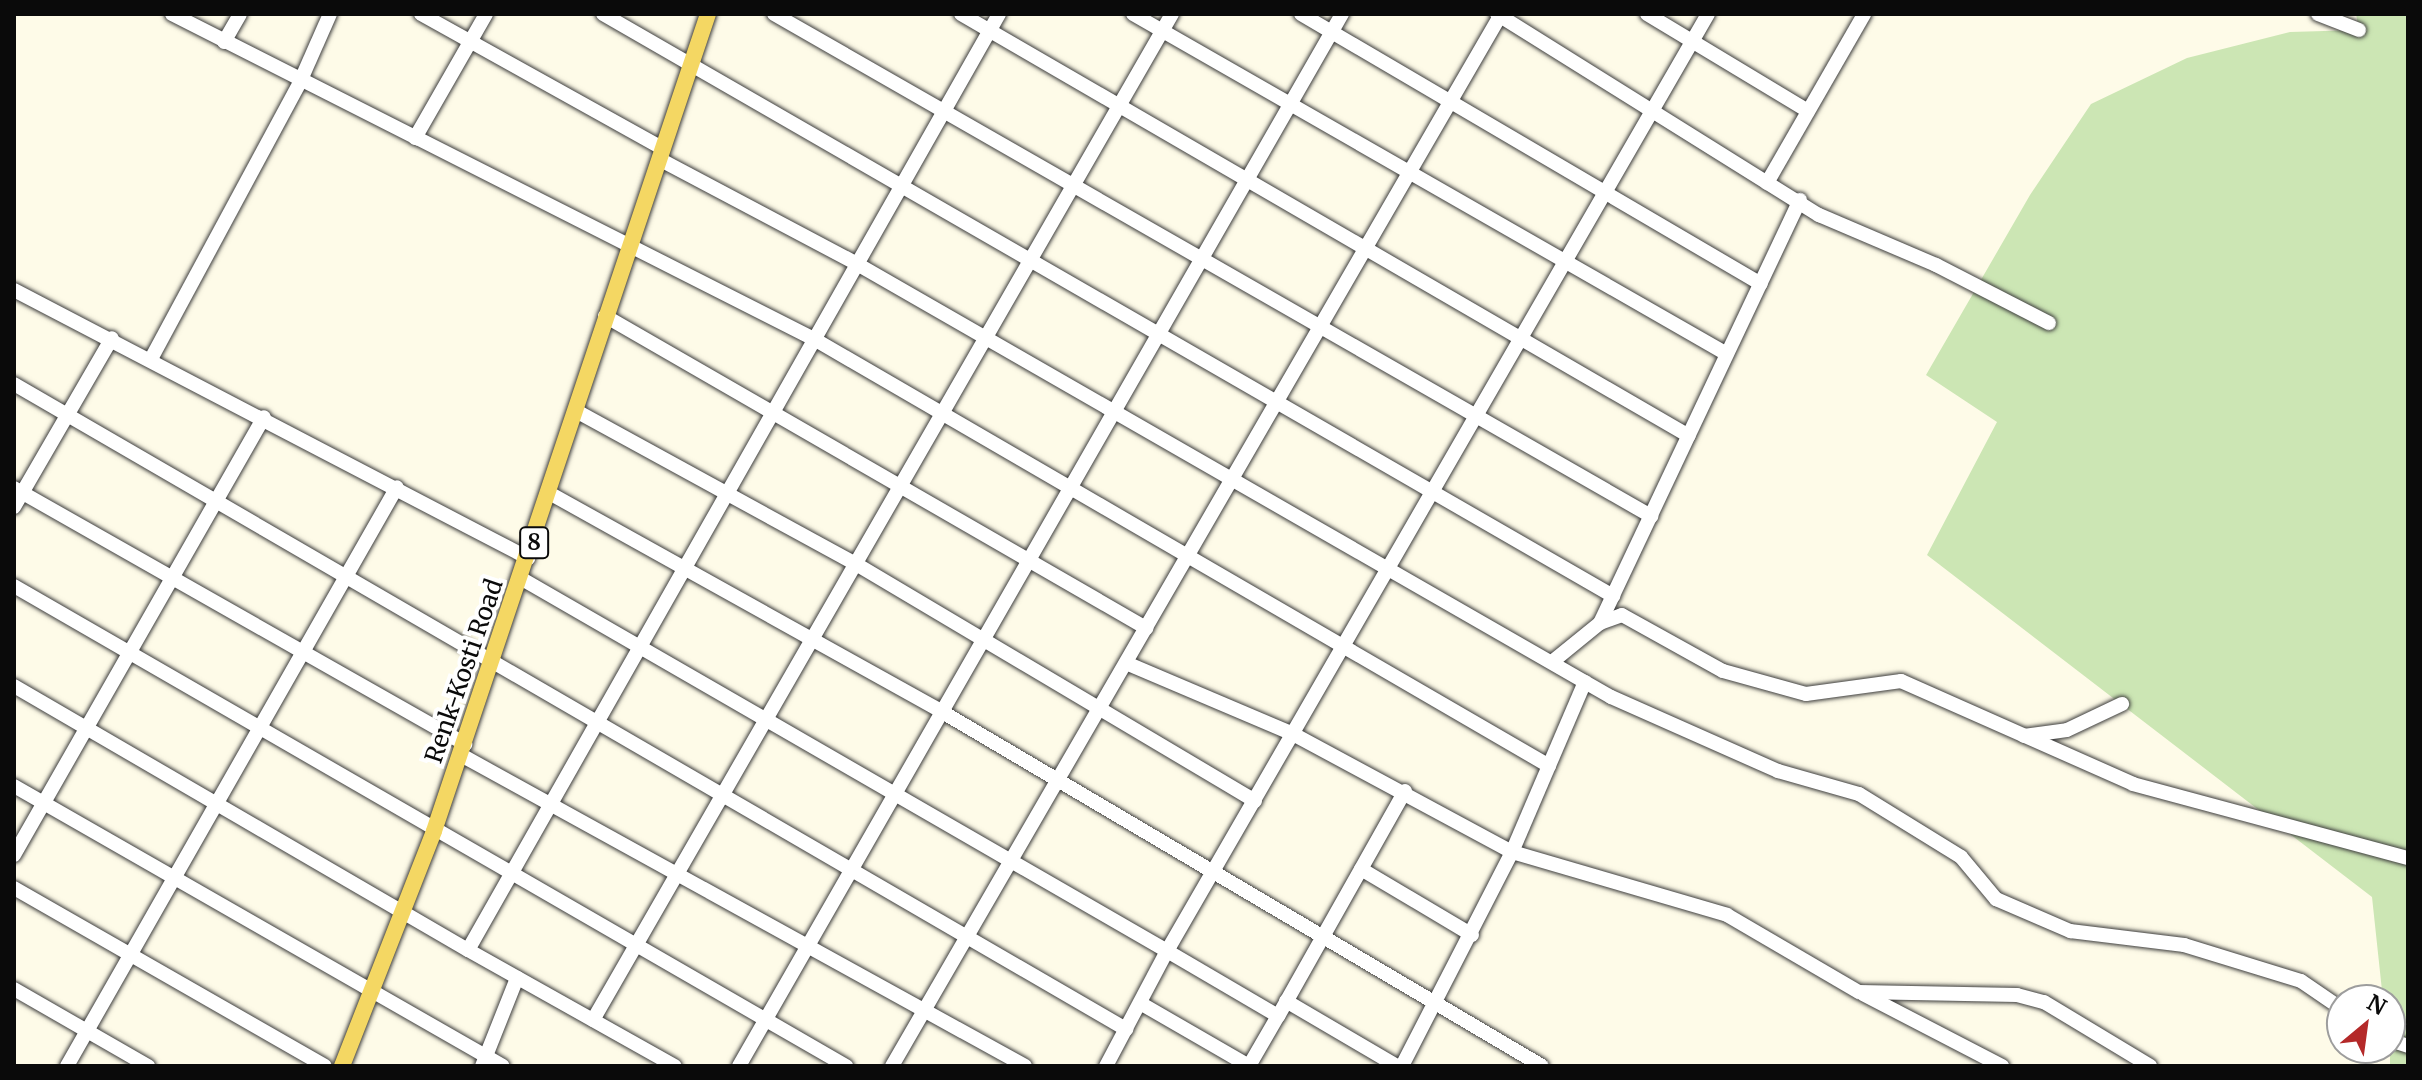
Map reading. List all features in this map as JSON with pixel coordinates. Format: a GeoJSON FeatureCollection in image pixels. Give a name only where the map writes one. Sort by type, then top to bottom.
{"type":"FeatureCollection","features":[{"type":"Feature","properties":{"kind":"main road","name":"Renk-Kosti Road"},"geometry":{"type":"LineString","coordinates":[[342,1066],[402,916],[463,749],[551,494],[605,316],[708,14]]}},
{"type":"Feature","properties":{"kind":"street"},"geometry":{"type":"LineString","coordinates":[[172,14],[300,82],[814,339],[1189,554],[1549,766]]}},
{"type":"Feature","properties":{"kind":"street"},"geometry":{"type":"LineString","coordinates":[[224,42],[240,14]]}},
{"type":"Feature","properties":{"kind":"street"},"geometry":{"type":"LineString","coordinates":[[151,359],[300,82],[330,14]]}},
{"type":"Feature","properties":{"kind":"street"},"geometry":{"type":"LineString","coordinates":[[421,14],[1585,682],[1778,771],[1859,794],[1961,857],[1996,899],[2070,931],[2184,945],[2301,981],[2326,998]]}},
{"type":"Feature","properties":{"kind":"street"},"geometry":{"type":"LineString","coordinates":[[415,138],[486,14]]}},
{"type":"Feature","properties":{"kind":"street"},"geometry":{"type":"LineString","coordinates":[[603,14],[1613,596]]}},
{"type":"Feature","properties":{"kind":"street"},"geometry":{"type":"LineString","coordinates":[[774,14],[945,109],[1319,328],[1651,516]]}},
{"type":"Feature","properties":{"kind":"street"},"geometry":{"type":"LineString","coordinates":[[961,14],[1689,436]]}},
{"type":"Feature","properties":{"kind":"street"},"geometry":{"type":"LineString","coordinates":[[468,950],[999,14]]}},
{"type":"Feature","properties":{"kind":"street"},"geometry":{"type":"LineString","coordinates":[[1133,14],[1569,260],[1727,354]]}},
{"type":"Feature","properties":{"kind":"street"},"geometry":{"type":"LineString","coordinates":[[593,1020],[1172,14]]}},
{"type":"Feature","properties":{"kind":"street"},"geometry":{"type":"LineString","coordinates":[[1301,14],[1761,284]]}},
{"type":"Feature","properties":{"kind":"street"},"geometry":{"type":"LineString","coordinates":[[739,1066],[939,710],[1342,14]]}},
{"type":"Feature","properties":{"kind":"street"},"geometry":{"type":"LineString","coordinates":[[1647,14],[1808,111]]}},
{"type":"Feature","properties":{"kind":"street"},"geometry":{"type":"LineString","coordinates":[[1106,1066],[1167,951],[1569,260],[1708,14]]}},
{"type":"Feature","properties":{"kind":"street"},"geometry":{"type":"LineString","coordinates":[[1767,183],[1864,14]]}},
{"type":"Feature","properties":{"kind":"street"},"geometry":{"type":"LineString","coordinates":[[2318,14],[2359,30]]}},
{"type":"Feature","properties":{"kind":"street"},"geometry":{"type":"LineString","coordinates":[[892,1066],[1499,15],[1767,183],[1800,200],[1819,215],[1936,265],[2049,323]]}},
{"type":"Feature","properties":{"kind":"street"},"geometry":{"type":"LineString","coordinates":[[1600,623],[1800,200]]}},
{"type":"Feature","properties":{"kind":"street"},"geometry":{"type":"LineString","coordinates":[[14,290],[264,417],[528,558]]}},
{"type":"Feature","properties":{"kind":"street"},"geometry":{"type":"LineString","coordinates":[[605,316],[1146,628]]}},
{"type":"Feature","properties":{"kind":"street"},"geometry":{"type":"LineString","coordinates":[[14,507],[18,491],[112,338]]}},
{"type":"Feature","properties":{"kind":"street"},"geometry":{"type":"LineString","coordinates":[[14,384],[215,503],[599,719],[1126,1029]]}},
{"type":"Feature","properties":{"kind":"street"},"geometry":{"type":"LineString","coordinates":[[578,412],[856,564],[1255,801]]}},
{"type":"Feature","properties":{"kind":"street"},"geometry":{"type":"LineString","coordinates":[[14,855],[264,417]]}},
{"type":"Feature","properties":{"kind":"street"},"geometry":{"type":"LineString","coordinates":[[67,1066],[215,800],[397,487]]}},
{"type":"Feature","properties":{"kind":"street"},"geometry":{"type":"LineString","coordinates":[[18,491],[300,652],[551,802],[1025,1066]]}},
{"type":"Feature","properties":{"kind":"street"},"geometry":{"type":"LineString","coordinates":[[551,494],[939,710],[1542,1066]]}},
{"type":"Feature","properties":{"kind":"street"},"geometry":{"type":"LineString","coordinates":[[522,579],[1278,1016]]}},
{"type":"Feature","properties":{"kind":"street"},"geometry":{"type":"LineString","coordinates":[[14,586],[846,1066]]}},
{"type":"Feature","properties":{"kind":"street"},"geometry":{"type":"LineString","coordinates":[[1552,662],[1600,623],[1622,615],[1723,671],[1806,694],[1901,681],[2133,784],[2408,858]]}},
{"type":"Feature","properties":{"kind":"street"},"geometry":{"type":"LineString","coordinates":[[1126,663],[1293,734],[1405,791],[1512,852],[1704,906],[1859,992],[2002,1066]]}},
{"type":"Feature","properties":{"kind":"street"},"geometry":{"type":"LineString","coordinates":[[1286,1001],[1400,1066],[1438,1005],[1512,852],[1585,682]]}},
{"type":"Feature","properties":{"kind":"street"},"geometry":{"type":"LineString","coordinates":[[14,686],[215,800],[402,916],[593,1020],[655,1061],[675,1066]]}},
{"type":"Feature","properties":{"kind":"street"},"geometry":{"type":"LineString","coordinates":[[2024,736],[2067,730],[2122,704]]}},
{"type":"Feature","properties":{"kind":"street"},"geometry":{"type":"LineString","coordinates":[[14,786],[484,1061],[503,1066]]}},
{"type":"Feature","properties":{"kind":"street"},"geometry":{"type":"LineString","coordinates":[[1140,1003],[1249,1066],[1405,791]]}},
{"type":"Feature","properties":{"kind":"street"},"geometry":{"type":"LineString","coordinates":[[1361,869],[1472,935]]}},
{"type":"Feature","properties":{"kind":"street"},"geometry":{"type":"LineString","coordinates":[[14,888],[325,1066]]}},
{"type":"Feature","properties":{"kind":"street"},"geometry":{"type":"LineString","coordinates":[[484,1061],[517,978]]}},
{"type":"Feature","properties":{"kind":"street"},"geometry":{"type":"LineString","coordinates":[[14,989],[148,1066]]}},
{"type":"Feature","properties":{"kind":"street"},"geometry":{"type":"LineString","coordinates":[[1859,992],[2017,995],[2044,1002],[2150,1066]]}},
{"type":"Feature","properties":{"kind":"green space"},"geometry":{"type":"Polygon","coordinates":[[[2356,14],[2408,14],[2408,1066],[2390,1066],[2406,1064],[2406,984],[2381,984],[2372,897],[1927,555],[1997,422],[1926,375],[2030,195],[2091,104],[2187,58],[2290,32],[2359,30],[2356,14]]]}}]}
